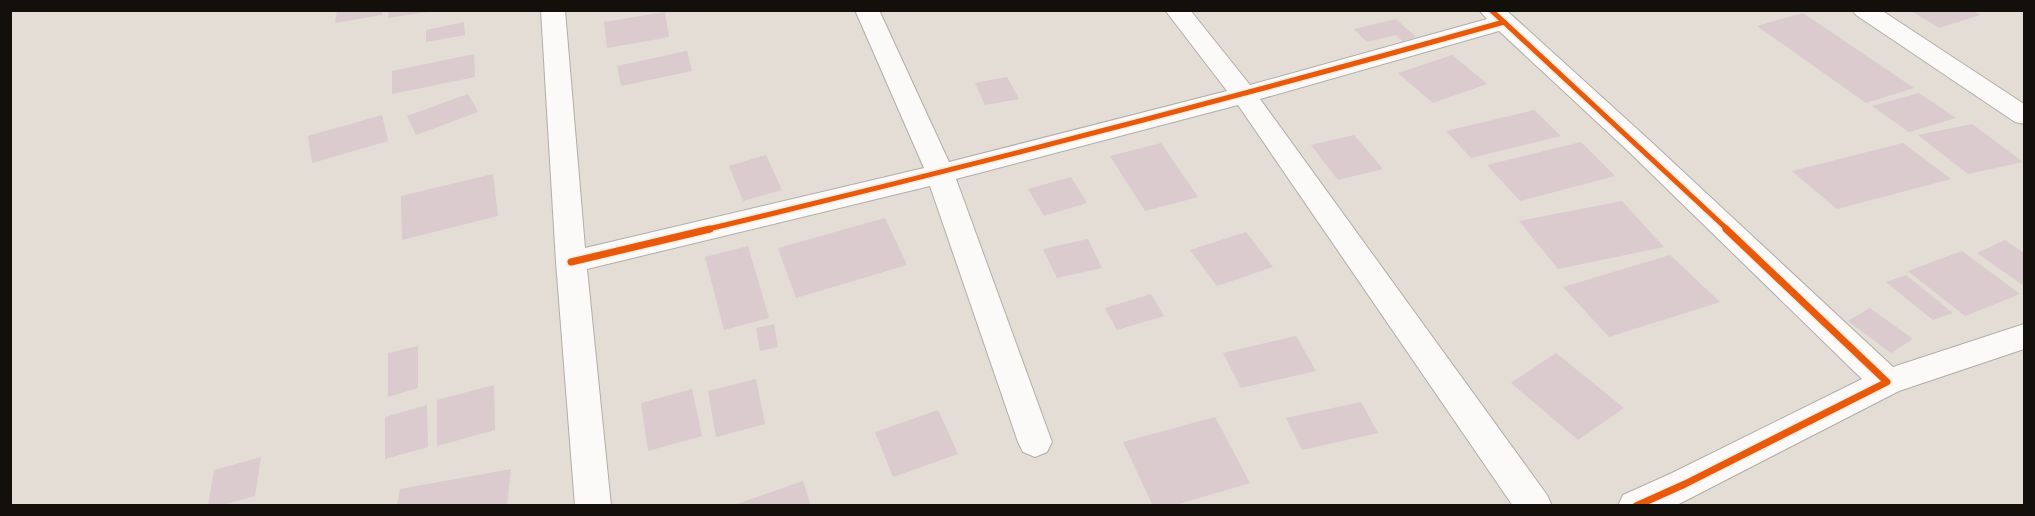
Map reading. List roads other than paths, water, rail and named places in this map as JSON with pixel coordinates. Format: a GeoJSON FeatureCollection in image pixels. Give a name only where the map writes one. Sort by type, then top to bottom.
{"type":"FeatureCollection","features":[{"type":"Feature","properties":{"kind":"street"},"geometry":{"type":"LineString","coordinates":[[553,10],[571,262],[593,506]]}},
{"type":"Feature","properties":{"kind":"street"},"geometry":{"type":"LineString","coordinates":[[867,10],[940,174],[1035,442]]}},
{"type":"Feature","properties":{"kind":"street"},"geometry":{"type":"LineString","coordinates":[[1178,10],[1244,95],[1534,506]]}},
{"type":"Feature","properties":{"kind":"street"},"geometry":{"type":"LineString","coordinates":[[1864,10],[2025,116]]}},
{"type":"Feature","properties":{"kind":"street"},"geometry":{"type":"LineString","coordinates":[[571,262],[940,174],[1244,95],[1498,16],[1887,382]]}},
{"type":"Feature","properties":{"kind":"street"},"geometry":{"type":"LineString","coordinates":[[1636,506],[1887,382],[2025,336]]}}]}
